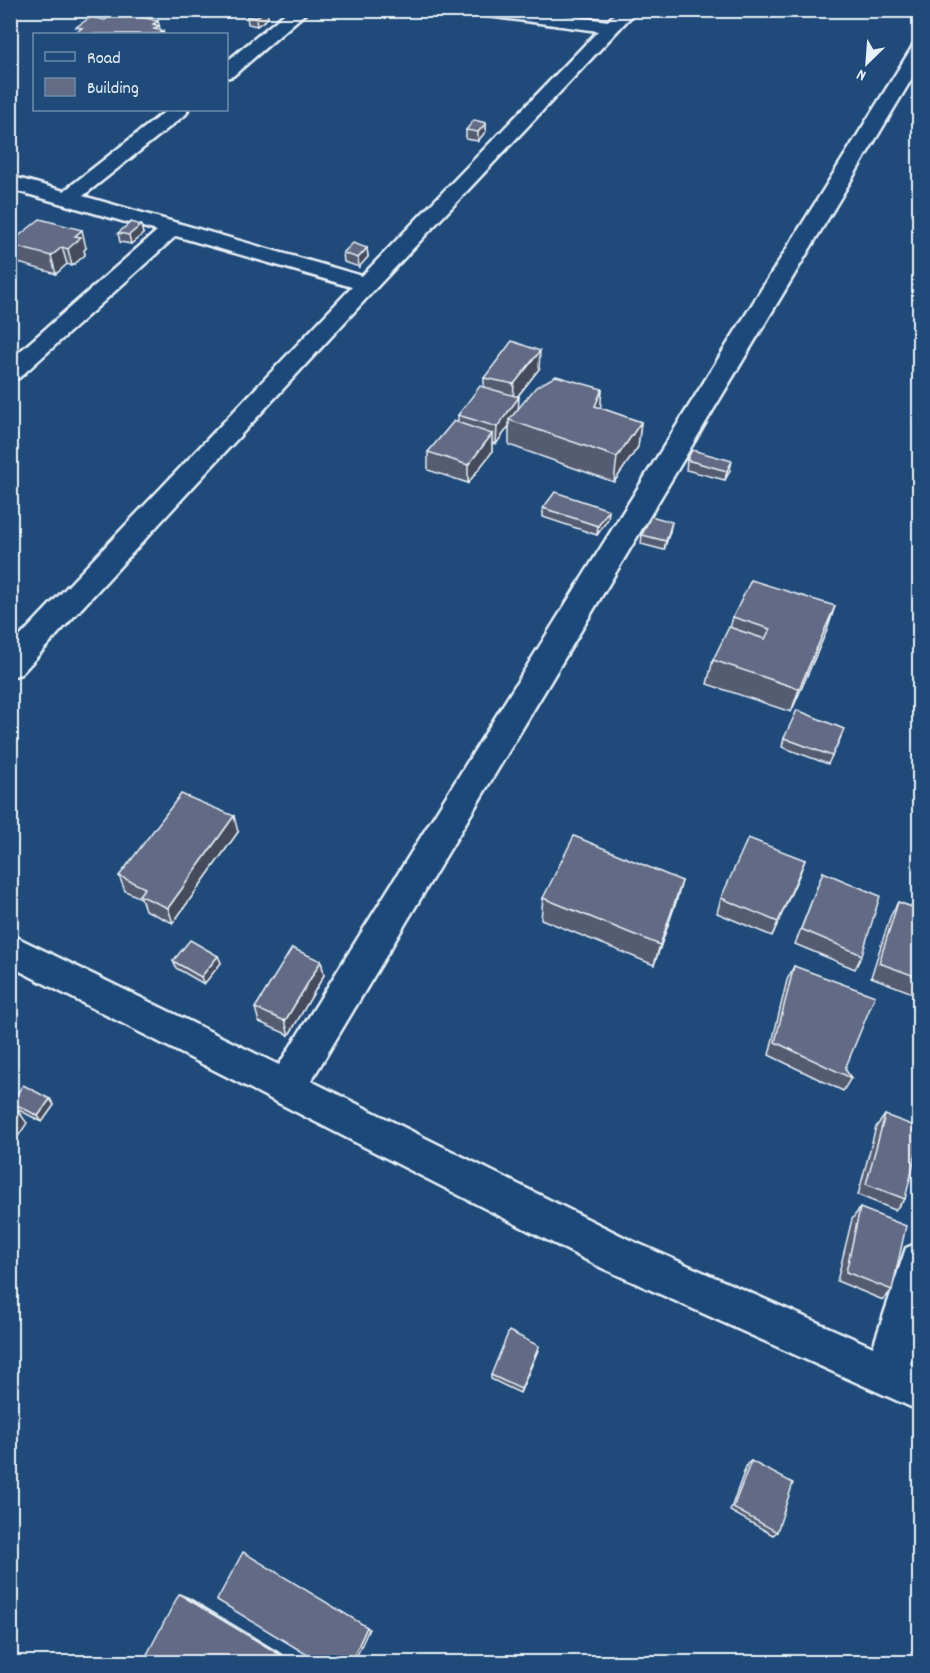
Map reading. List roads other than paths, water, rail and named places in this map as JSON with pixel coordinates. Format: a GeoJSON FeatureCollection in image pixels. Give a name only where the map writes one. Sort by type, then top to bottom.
{"type":"FeatureCollection","features":[{"type":"Feature","properties":{"kind":"street"},"geometry":{"type":"LineString","coordinates":[[228,70],[300,10]]}},
{"type":"Feature","properties":{"kind":"street"},"geometry":{"type":"LineString","coordinates":[[480,10],[612,27]]}},
{"type":"Feature","properties":{"kind":"street"},"geometry":{"type":"LineString","coordinates":[[10,666],[367,284],[628,10]]}},
{"type":"Feature","properties":{"kind":"street"},"geometry":{"type":"LineString","coordinates":[[286,1088],[920,49]]}},
{"type":"Feature","properties":{"kind":"street"},"geometry":{"type":"LineString","coordinates":[[68,198],[178,111]]}},
{"type":"Feature","properties":{"kind":"street"},"geometry":{"type":"LineString","coordinates":[[10,182],[367,284]]}},
{"type":"Feature","properties":{"kind":"street"},"geometry":{"type":"LineString","coordinates":[[10,373],[174,227]]}},
{"type":"Feature","properties":{"kind":"street"},"geometry":{"type":"LineString","coordinates":[[10,949],[616,1254],[903,1382],[920,1262]]}}]}
